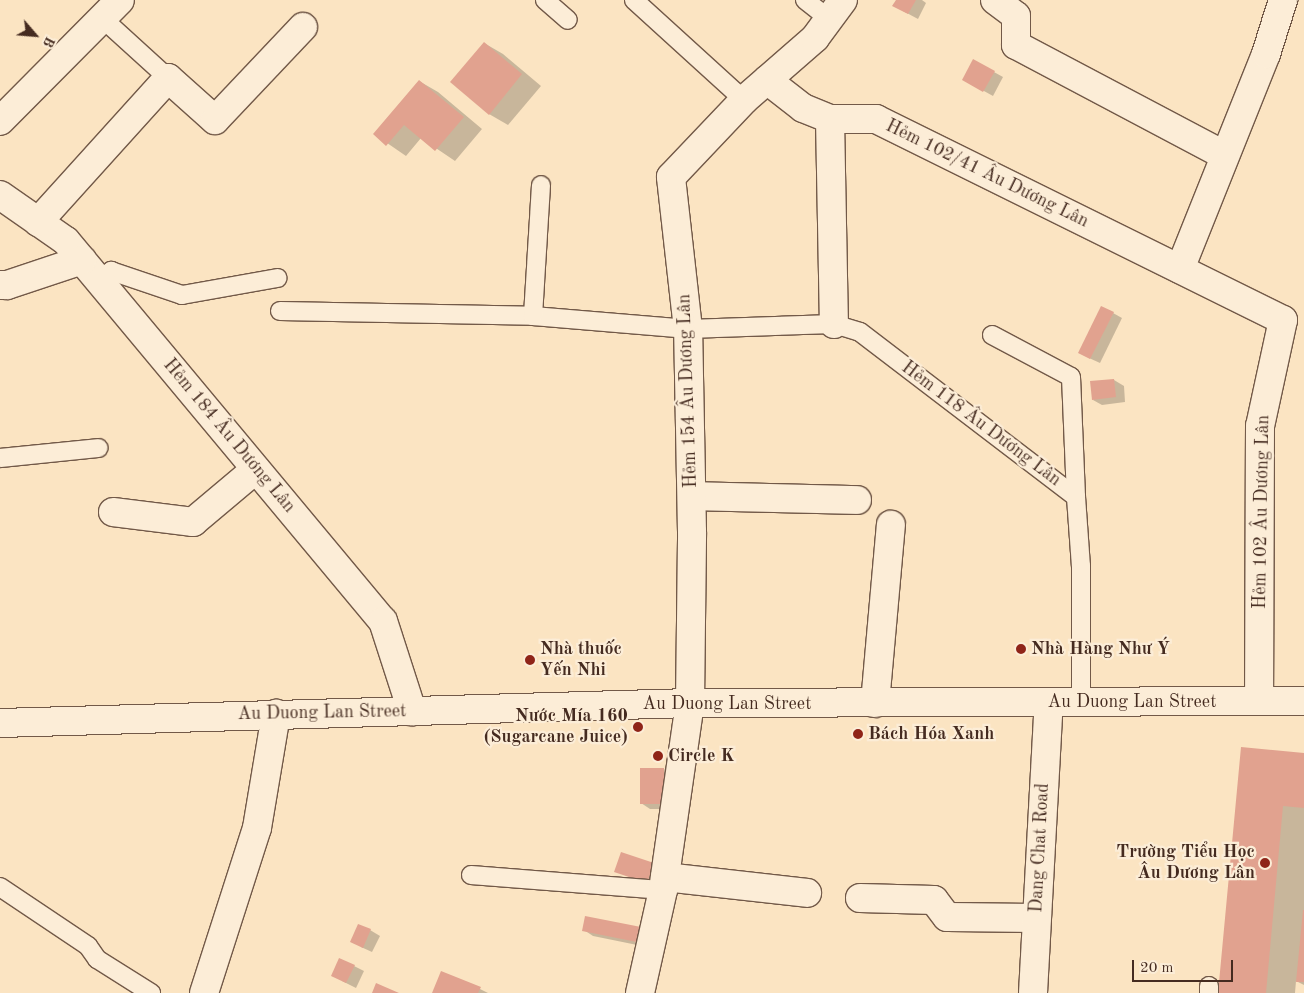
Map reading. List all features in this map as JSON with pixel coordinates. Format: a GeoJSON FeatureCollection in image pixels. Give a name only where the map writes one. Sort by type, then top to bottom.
{"type":"FeatureCollection","features":[{"type":"Feature","properties":{"kind":"street"},"geometry":{"type":"LineString","coordinates":[[995,0],[1016,16],[1016,44],[1224,155]]}},
{"type":"Feature","properties":{"kind":"street"},"geometry":{"type":"LineString","coordinates":[[1180,269],[1266,54],[1283,0]]}},
{"type":"Feature","properties":{"kind":"street"},"geometry":{"type":"LineString","coordinates":[[1299,0],[1304,4]]}},
{"type":"Feature","properties":{"kind":"street"},"geometry":{"type":"LineString","coordinates":[[0,122],[111,9]]}},
{"type":"Feature","properties":{"kind":"street","name":"Hẻm 154 Âu Dương Lân"},"geometry":{"type":"LineString","coordinates":[[640,993],[664,884],[690,703],[692,496],[688,329],[671,177],[744,100],[815,38],[836,10]]}},
{"type":"Feature","properties":{"kind":"street"},"geometry":{"type":"LineString","coordinates":[[38,222],[168,78],[215,120],[303,27]]}},
{"type":"Feature","properties":{"kind":"street","name":"Hẻm 102/41 Âu Dương Lân"},"geometry":{"type":"LineString","coordinates":[[767,80],[803,108],[830,119],[876,119],[1180,269]]}},
{"type":"Feature","properties":{"kind":"street"},"geometry":{"type":"LineString","coordinates":[[830,119],[834,324]]}},
{"type":"Feature","properties":{"kind":"street","name":"Hẻm 184 Âu Dương Lân"},"geometry":{"type":"LineString","coordinates":[[0,195],[66,240],[383,621],[412,711]]}},
{"type":"Feature","properties":{"kind":"street"},"geometry":{"type":"LineString","coordinates":[[0,285],[7,286],[82,260]]}},
{"type":"Feature","properties":{"kind":"street","name":"Hẻm 102 Âu Dương Lân"},"geometry":{"type":"LineString","coordinates":[[1180,269],[1283,320],[1260,426],[1259,701]]}},
{"type":"Feature","properties":{"kind":"street"},"geometry":{"type":"LineString","coordinates":[[113,512],[193,522],[256,469]]}},
{"type":"Feature","properties":{"kind":"street"},"geometry":{"type":"LineString","coordinates":[[692,496],[857,500]]}},
{"type":"Feature","properties":{"kind":"street"},"geometry":{"type":"LineString","coordinates":[[875,703],[892,525]]}},
{"type":"Feature","properties":{"kind":"street","name":"Au Duong Lan Street"},"geometry":{"type":"LineString","coordinates":[[0,723],[690,703],[1304,701]]}},
{"type":"Feature","properties":{"kind":"street","name":"Dang Chat Road"},"geometry":{"type":"LineString","coordinates":[[1033,993],[1048,702]]}},
{"type":"Feature","properties":{"kind":"street"},"geometry":{"type":"LineString","coordinates":[[204,993],[257,828],[276,714]]}},
{"type":"Feature","properties":{"kind":"street"},"geometry":{"type":"LineString","coordinates":[[664,884],[807,893]]}},
{"type":"Feature","properties":{"kind":"street"},"geometry":{"type":"LineString","coordinates":[[860,898],[934,900],[948,917],[1036,918]]}},
{"type":"Feature","properties":{"kind":"lane"},"geometry":{"type":"LineString","coordinates":[[545,0],[568,20]]}},
{"type":"Feature","properties":{"kind":"lane"},"geometry":{"type":"LineString","coordinates":[[634,0],[744,100]]}},
{"type":"Feature","properties":{"kind":"lane"},"geometry":{"type":"LineString","coordinates":[[805,0],[836,10]]}},
{"type":"Feature","properties":{"kind":"lane"},"geometry":{"type":"LineString","coordinates":[[111,9],[168,78]]}},
{"type":"Feature","properties":{"kind":"lane"},"geometry":{"type":"LineString","coordinates":[[533,316],[541,185]]}},
{"type":"Feature","properties":{"kind":"lane"},"geometry":{"type":"LineString","coordinates":[[101,283],[111,271],[182,295],[277,278]]}},
{"type":"Feature","properties":{"kind":"lane","name":"Hẻm 118 Âu Dương Lân"},"geometry":{"type":"LineString","coordinates":[[280,311],[533,316],[688,329],[834,324],[860,332],[1076,497],[1081,566],[1081,702]]}},
{"type":"Feature","properties":{"kind":"lane"},"geometry":{"type":"LineString","coordinates":[[992,335],[1071,377],[1076,497]]}},
{"type":"Feature","properties":{"kind":"lane"},"geometry":{"type":"LineString","coordinates":[[0,458],[98,448]]}},
{"type":"Feature","properties":{"kind":"lane"},"geometry":{"type":"LineString","coordinates":[[472,875],[664,884]]}},
{"type":"Feature","properties":{"kind":"lane"},"geometry":{"type":"LineString","coordinates":[[0,887],[88,946],[97,959],[151,993]]}},
{"type":"Feature","properties":{"kind":"building"},"geometry":{"type":"Polygon","coordinates":[[[896,0],[916,0],[908,14],[892,6],[896,0]]]}},
{"type":"Feature","properties":{"kind":"building"},"geometry":{"type":"Polygon","coordinates":[[[484,42],[522,74],[489,115],[450,82],[484,42]]]}},
{"type":"Feature","properties":{"kind":"building"},"geometry":{"type":"Polygon","coordinates":[[[973,59],[995,71],[983,92],[962,80],[973,59]]]}},
{"type":"Feature","properties":{"kind":"building"},"geometry":{"type":"Polygon","coordinates":[[[419,80],[464,117],[435,151],[404,125],[386,146],[373,134],[419,80]]]}},
{"type":"Feature","properties":{"kind":"building"},"geometry":{"type":"Polygon","coordinates":[[[1101,306],[1114,312],[1090,359],[1078,353],[1101,306]]]}},
{"type":"Feature","properties":{"kind":"building"},"geometry":{"type":"Polygon","coordinates":[[[1114,379],[1116,397],[1092,400],[1090,381],[1114,379]]]}},
{"type":"Feature","properties":{"kind":"building","name":"Trường Tiểu Học Âu Dương Lân"},"geometry":{"type":"Polygon","coordinates":[[[1241,747],[1304,753],[1304,808],[1283,806],[1266,993],[1218,993],[1241,747]]]}},
{"type":"Feature","properties":{"kind":"building"},"geometry":{"type":"Polygon","coordinates":[[[640,768],[664,768],[664,804],[640,804],[640,768]]]}},
{"type":"Feature","properties":{"kind":"building"},"geometry":{"type":"Polygon","coordinates":[[[621,852],[654,863],[647,883],[614,872],[621,852]]]}},
{"type":"Feature","properties":{"kind":"building"},"geometry":{"type":"Polygon","coordinates":[[[1303,910],[1304,982],[1296,982],[1303,910]]]}},
{"type":"Feature","properties":{"kind":"building"},"geometry":{"type":"Polygon","coordinates":[[[585,916],[641,927],[637,942],[582,931],[585,916]]]}},
{"type":"Feature","properties":{"kind":"building"},"geometry":{"type":"Polygon","coordinates":[[[358,924],[371,929],[363,948],[350,942],[358,924]]]}},
{"type":"Feature","properties":{"kind":"building"},"geometry":{"type":"Polygon","coordinates":[[[339,958],[355,965],[346,983],[331,976],[339,958]]]}},
{"type":"Feature","properties":{"kind":"building"},"geometry":{"type":"Polygon","coordinates":[[[441,971],[481,987],[478,993],[432,993],[441,971]]]}},
{"type":"Feature","properties":{"kind":"building"},"geometry":{"type":"Polygon","coordinates":[[[376,983],[399,993],[372,993],[376,983]]]}},
{"type":"Feature","properties":{"kind":"place","name":"Nhà Hàng Như Ý"},"geometry":{"type":"Point","coordinates":[1021,649]}},
{"type":"Feature","properties":{"kind":"place","name":"Nhà thuốc Yến Nhi"},"geometry":{"type":"Point","coordinates":[530,660]}},
{"type":"Feature","properties":{"kind":"place","name":"Nước Mía 160 (Sugarcane Juice)"},"geometry":{"type":"Point","coordinates":[638,727]}},
{"type":"Feature","properties":{"kind":"place","name":"Bách Hóa Xanh"},"geometry":{"type":"Point","coordinates":[858,734]}},
{"type":"Feature","properties":{"kind":"place","name":"Circle K"},"geometry":{"type":"Point","coordinates":[658,756]}},
{"type":"Feature","properties":{"kind":"place","name":"Trường Tiểu Học Âu Dương Lân"},"geometry":{"type":"Point","coordinates":[1265,863]}}]}
